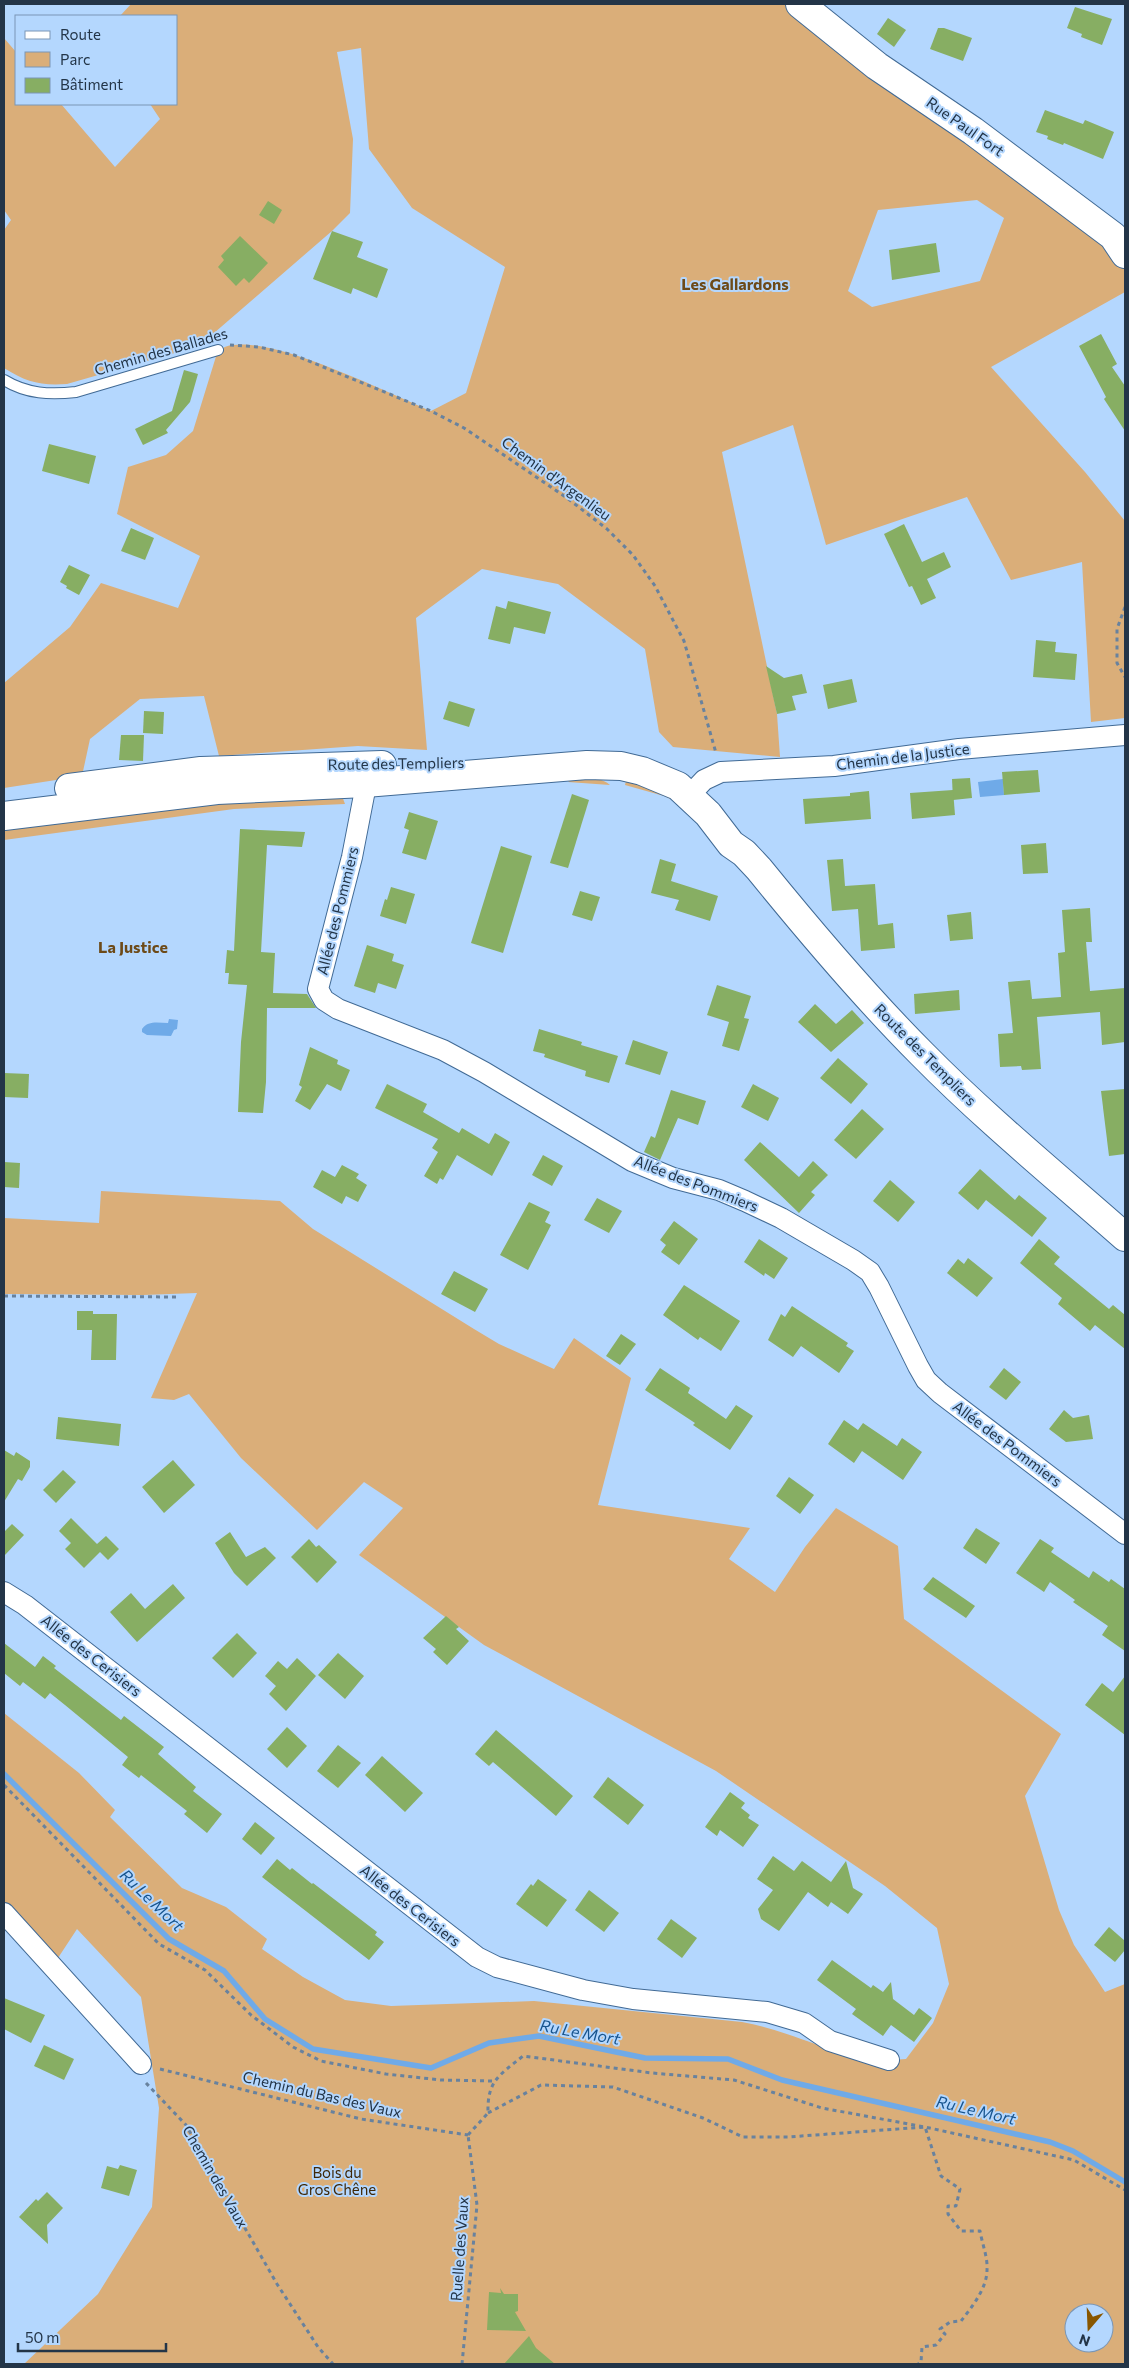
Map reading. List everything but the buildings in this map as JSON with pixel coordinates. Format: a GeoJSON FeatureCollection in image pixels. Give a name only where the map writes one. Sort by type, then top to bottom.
{"type":"FeatureCollection","features":[{"type":"Feature","properties":{"kind":"main road","name":"Rue Paul Fort"},"geometry":{"type":"LineString","coordinates":[[800,4],[876,66],[973,131],[1113,236],[1125,254]]}},
{"type":"Feature","properties":{"kind":"main road","name":"Route des Templiers"},"geometry":{"type":"LineString","coordinates":[[4,816],[450,764],[554,755],[624,754],[645,757],[672,766],[703,784],[741,837],[744,853],[866,996],[979,1109],[1125,1237]]}},
{"type":"Feature","properties":{"kind":"main road","name":"Route des Templiers"},"geometry":{"type":"LineString","coordinates":[[4,799],[201,771],[364,774]]}},
{"type":"Feature","properties":{"kind":"street","name":"Chemin de la Justice"},"geometry":{"type":"LineString","coordinates":[[703,784],[959,749],[1125,735]]}},
{"type":"Feature","properties":{"kind":"street","name":"Allée des Pommiers"},"geometry":{"type":"LineString","coordinates":[[364,774],[352,857],[318,989],[324,1000],[338,1009],[443,1050],[652,1171],[719,1190],[745,1201],[781,1218],[853,1260],[870,1272],[880,1287],[926,1380],[940,1393],[1125,1534]]}},
{"type":"Feature","properties":{"kind":"street","name":"Allée des Cerisiers"},"geometry":{"type":"LineString","coordinates":[[4,1592],[26,1605],[477,1958],[497,1967],[600,1993],[633,1999],[767,2012],[804,2023],[830,2041],[889,2060]]}},
{"type":"Feature","properties":{"kind":"street"},"geometry":{"type":"LineString","coordinates":[[4,1913],[141,2064]]}},
{"type":"Feature","properties":{"kind":"lane","name":"Chemin des Ballades"},"geometry":{"type":"LineString","coordinates":[[4,380],[31,392],[52,395],[76,392],[218,350]]}},
{"type":"Feature","properties":{"kind":"path","name":"Chemin des Ballades"},"geometry":{"type":"LineString","coordinates":[[218,350],[233,345],[259,347],[294,355],[431,411],[464,428]]}},
{"type":"Feature","properties":{"kind":"path","name":"Chemin d'Argenlieu"},"geometry":{"type":"LineString","coordinates":[[464,428],[567,498],[607,529],[633,555],[655,586],[684,641],[703,784]]}},
{"type":"Feature","properties":{"kind":"path"},"geometry":{"type":"LineString","coordinates":[[1125,607],[1117,629],[1117,663],[1125,677]]}},
{"type":"Feature","properties":{"kind":"path"},"geometry":{"type":"LineString","coordinates":[[4,1296],[180,1297]]}},
{"type":"Feature","properties":{"kind":"path"},"geometry":{"type":"LineString","coordinates":[[4,1785],[160,1944],[205,1970],[250,2015],[294,2047],[321,2061],[386,2074],[441,2080],[494,2081]]}},
{"type":"Feature","properties":{"kind":"path"},"geometry":{"type":"LineString","coordinates":[[488,2112],[488,2100],[494,2081],[523,2056],[652,2073],[734,2080],[822,2108],[925,2127],[1074,2160],[1125,2190]]}},
{"type":"Feature","properties":{"kind":"path","name":"Chemin du Bas des Vaux"},"geometry":{"type":"LineString","coordinates":[[141,2064],[361,2119],[468,2135]]}},
{"type":"Feature","properties":{"kind":"path","name":"Chemin des Vaux"},"geometry":{"type":"LineString","coordinates":[[141,2064],[146,2083],[186,2125],[277,2284],[318,2347],[333,2364]]}},
{"type":"Feature","properties":{"kind":"path"},"geometry":{"type":"LineString","coordinates":[[468,2135],[488,2112],[541,2085],[613,2086],[703,2118],[743,2137],[788,2137],[925,2127]]}},
{"type":"Feature","properties":{"kind":"path"},"geometry":{"type":"LineString","coordinates":[[918,2364],[921,2362],[922,2347],[936,2345],[945,2334],[940,2329],[950,2322],[961,2321],[981,2290],[987,2270],[980,2231],[961,2231],[948,2214],[948,2206],[956,2206],[960,2189],[941,2176],[925,2127]]}},
{"type":"Feature","properties":{"kind":"path","name":"Ruelle des Vaux"},"geometry":{"type":"LineString","coordinates":[[462,2364],[477,2206],[468,2135]]}},
{"type":"Feature","properties":{"kind":"green space"},"geometry":{"type":"Polygon","coordinates":[[[131,4],[787,4],[1106,241],[1125,268],[1125,292],[991,367],[1085,472],[1125,521],[1125,718],[1091,722],[1082,562],[1011,580],[967,497],[826,545],[793,425],[722,452],[777,714],[780,757],[673,747],[659,732],[645,649],[558,584],[482,569],[416,618],[427,750],[358,746],[219,756],[204,696],[140,699],[90,739],[82,776],[4,788],[4,683],[70,627],[101,583],[178,608],[200,556],[117,514],[128,467],[166,455],[193,431],[218,350],[233,345],[253,345],[277,350],[332,368],[431,411],[466,393],[505,267],[412,208],[369,149],[361,48],[337,52],[353,139],[350,213],[332,231],[199,346],[67,384],[41,384],[19,377],[4,368],[4,230],[11,220],[4,210],[4,38],[15,51],[15,105],[62,105],[115,167],[160,119],[151,105],[178,105],[178,15],[121,15],[131,4]],[[977,200],[878,210],[848,291],[872,307],[980,281],[1004,218],[977,200]]]}},
{"type":"Feature","properties":{"kind":"green space"},"geometry":{"type":"Polygon","coordinates":[[[627,777],[649,782],[683,805],[664,796],[625,785],[627,777]]]}},
{"type":"Feature","properties":{"kind":"green space"},"geometry":{"type":"Polygon","coordinates":[[[573,778],[597,779],[610,785],[568,782],[573,778]]]}},
{"type":"Feature","properties":{"kind":"green space"},"geometry":{"type":"Polygon","coordinates":[[[342,796],[345,804],[234,809],[4,840],[4,827],[137,807],[342,796]]]}},
{"type":"Feature","properties":{"kind":"green space","name":"Bois du Gros Chêne"},"geometry":{"type":"Polygon","coordinates":[[[101,1191],[280,1201],[313,1229],[499,1344],[554,1369],[574,1338],[631,1378],[598,1505],[750,1528],[729,1559],[775,1592],[805,1547],[836,1508],[898,1546],[904,1619],[1061,1734],[1025,1796],[1059,1910],[1074,1945],[1105,1992],[1125,1984],[1125,2364],[24,2364],[98,2294],[152,2207],[159,2108],[141,1997],[77,1929],[58,1958],[4,1903],[4,1713],[79,1773],[115,1810],[110,1817],[182,1888],[226,1907],[267,1939],[262,1949],[303,1977],[345,2000],[391,2006],[534,2001],[742,2022],[783,2033],[843,2053],[884,2060],[906,2059],[933,2023],[949,1984],[937,1928],[885,1886],[716,1771],[484,1645],[359,1555],[403,1508],[364,1482],[317,1530],[241,1458],[189,1394],[174,1400],[151,1398],[197,1293],[143,1295],[4,1294],[4,1218],[99,1223],[101,1191]]]}},
{"type":"Feature","properties":{"kind":"water"},"geometry":{"type":"Polygon","coordinates":[[[1003,779],[1004,795],[980,797],[978,782],[1003,779]]]}},
{"type":"Feature","properties":{"kind":"water"},"geometry":{"type":"Polygon","coordinates":[[[169,1019],[178,1020],[177,1029],[174,1030],[171,1036],[147,1035],[142,1032],[142,1029],[147,1024],[168,1023],[169,1019]]]}},
{"type":"Feature","properties":{"kind":"waterway","name":"Ru Le Mort"},"geometry":{"type":"LineString","coordinates":[[4,1774],[169,1939],[224,1971],[265,2019],[313,2049],[431,2068],[489,2043],[539,2036],[645,2058],[728,2059],[782,2080],[1050,2142],[1073,2151],[1125,2182]]}},
{"type":"Feature","properties":{"kind":"district","name":"Les Gallardons"},"geometry":{"type":"Point","coordinates":[735,284]}},
{"type":"Feature","properties":{"kind":"district","name":"La Justice"},"geometry":{"type":"Point","coordinates":[133,947]}}]}
